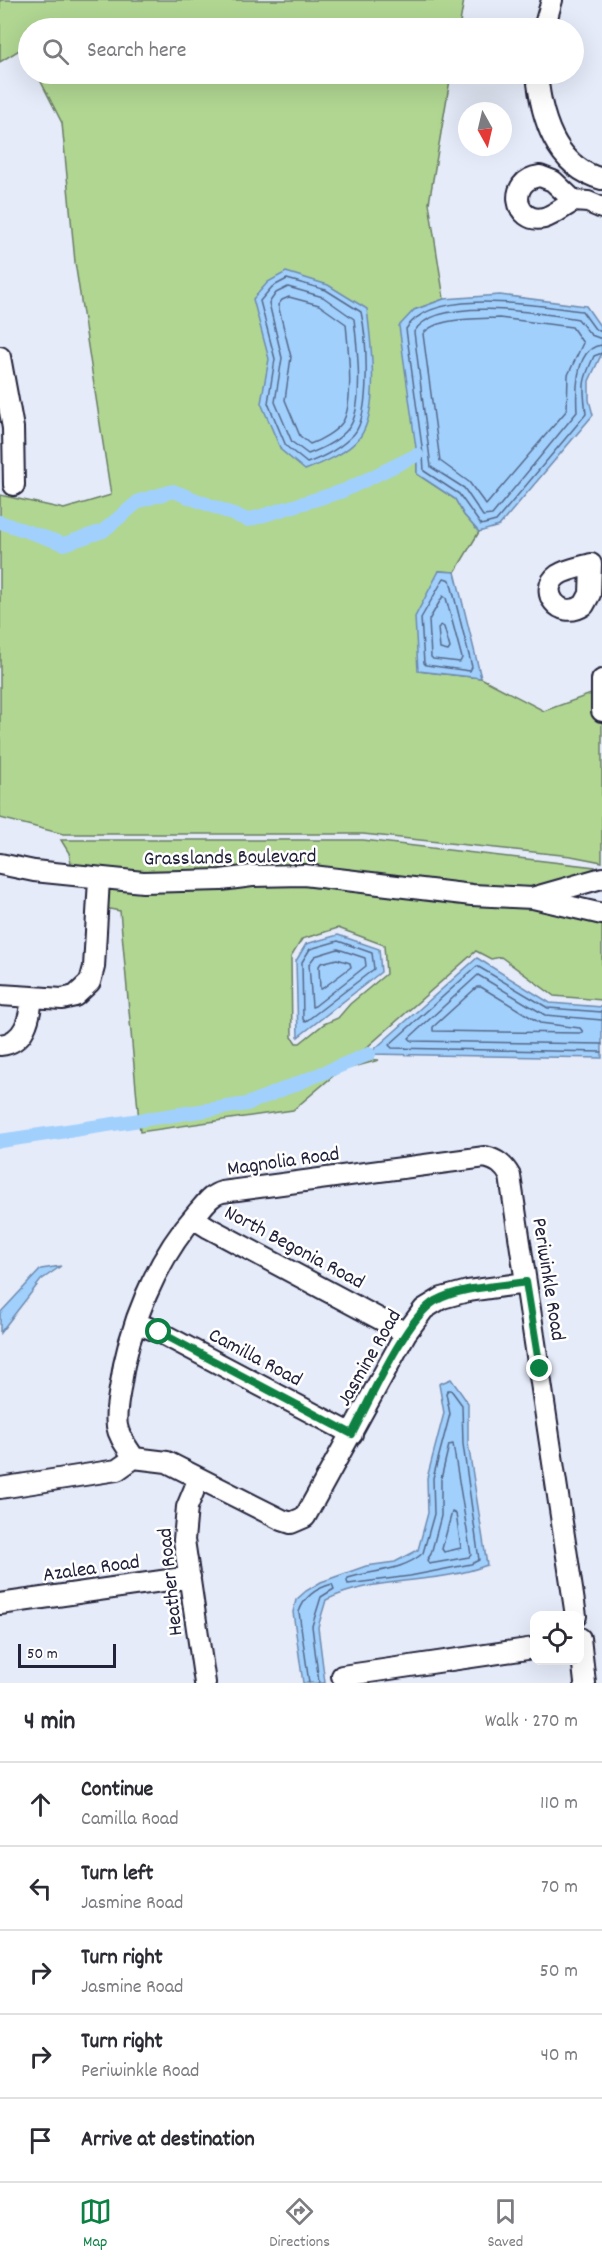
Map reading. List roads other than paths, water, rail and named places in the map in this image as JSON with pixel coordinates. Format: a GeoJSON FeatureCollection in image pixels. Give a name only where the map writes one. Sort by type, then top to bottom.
{"type":"FeatureCollection","features":[{"type":"Feature","properties":{"kind":"street"},"geometry":{"type":"LineString","coordinates":[[547,18],[552,0]]}},
{"type":"Feature","properties":{"kind":"street"},"geometry":{"type":"LineString","coordinates":[[538,84],[540,105],[550,134],[567,159],[592,176],[602,179]]}},
{"type":"Feature","properties":{"kind":"street"},"geometry":{"type":"LineString","coordinates":[[574,201],[588,202],[602,208]]}},
{"type":"Feature","properties":{"kind":"street"},"geometry":{"type":"LineString","coordinates":[[0,357],[13,428],[14,485]]}},
{"type":"Feature","properties":{"kind":"street"},"geometry":{"type":"LineString","coordinates":[[602,680],[602,711]]}},
{"type":"Feature","properties":{"kind":"street","name":"Grasslands Boulevard"},"geometry":{"type":"LineString","coordinates":[[0,864],[34,871],[143,882],[303,875],[472,895],[532,898],[602,914]]}},
{"type":"Feature","properties":{"kind":"street","name":"Grasslands Boulevard"},"geometry":{"type":"LineString","coordinates":[[532,898],[601,872]]}},
{"type":"Feature","properties":{"kind":"street"},"geometry":{"type":"LineString","coordinates":[[0,995],[62,999],[75,996],[90,982],[95,960],[99,879]]}},
{"type":"Feature","properties":{"kind":"street"},"geometry":{"type":"LineString","coordinates":[[0,1045],[12,1042],[23,1033],[29,1019],[32,997]]}},
{"type":"Feature","properties":{"kind":"street","name":"Magnolia Road"},"geometry":{"type":"LineString","coordinates":[[134,1458],[120,1437],[117,1422],[123,1365],[136,1323],[157,1273],[182,1229],[210,1198],[222,1192],[485,1157],[502,1165]]}},
{"type":"Feature","properties":{"kind":"street","name":"Periwinkle Road"},"geometry":{"type":"LineString","coordinates":[[502,1165],[510,1176],[575,1611]]}},
{"type":"Feature","properties":{"kind":"street","name":"North Begonia Road"},"geometry":{"type":"LineString","coordinates":[[193,1218],[406,1333]]}},
{"type":"Feature","properties":{"kind":"street","name":"Jasmine Road"},"geometry":{"type":"LineString","coordinates":[[134,1458],[167,1462],[282,1520],[291,1523],[299,1521],[305,1517],[406,1333],[424,1309],[442,1298],[468,1291],[526,1282]]}},
{"type":"Feature","properties":{"kind":"street","name":"Camilla Road"},"geometry":{"type":"LineString","coordinates":[[136,1323],[159,1332],[352,1434]]}},
{"type":"Feature","properties":{"kind":"street"},"geometry":{"type":"LineString","coordinates":[[0,1488],[117,1470],[134,1458]]}},
{"type":"Feature","properties":{"kind":"street","name":"Heather Road"},"geometry":{"type":"LineString","coordinates":[[199,1478],[190,1494],[184,1523],[184,1540],[206,1683]]}},
{"type":"Feature","properties":{"kind":"street","name":"Azalea Road"},"geometry":{"type":"LineString","coordinates":[[0,1604],[190,1576]]}},
{"type":"Feature","properties":{"kind":"street"},"geometry":{"type":"LineString","coordinates":[[342,1677],[381,1677],[530,1649]]}},
{"type":"Feature","properties":{"kind":"street"},"geometry":{"type":"LineString","coordinates":[[583,1665],[585,1683]]}},
{"type":"Feature","properties":{"kind":"water"},"geometry":{"type":"Polygon","coordinates":[[[286,272],[328,285],[367,309],[370,339],[372,393],[366,425],[360,437],[349,448],[305,470],[281,450],[261,403],[269,359],[253,299],[268,282],[286,272]]]}},
{"type":"Feature","properties":{"kind":"water"},"geometry":{"type":"Polygon","coordinates":[[[500,295],[586,306],[602,329],[602,353],[589,381],[589,400],[593,415],[499,526],[479,532],[464,515],[455,499],[417,474],[417,455],[399,326],[414,310],[444,299],[500,295]]]}},
{"type":"Feature","properties":{"kind":"water"},"geometry":{"type":"Polygon","coordinates":[[[439,571],[455,572],[481,678],[418,671],[415,617],[439,571]]]}},
{"type":"Feature","properties":{"kind":"water"},"geometry":{"type":"Polygon","coordinates":[[[338,935],[379,949],[381,972],[298,1037],[296,961],[306,944],[338,935]]]}},
{"type":"Feature","properties":{"kind":"water"},"geometry":{"type":"Polygon","coordinates":[[[477,958],[550,1003],[602,1007],[602,1058],[369,1054],[477,958]]]}},
{"type":"Feature","properties":{"kind":"water"},"geometry":{"type":"Polygon","coordinates":[[[61,1266],[41,1280],[0,1333],[0,1313],[41,1269],[61,1266]]]}},
{"type":"Feature","properties":{"kind":"water"},"geometry":{"type":"Polygon","coordinates":[[[451,1379],[468,1403],[468,1443],[487,1565],[447,1576],[364,1587],[326,1600],[318,1627],[325,1683],[303,1683],[293,1612],[296,1600],[321,1582],[366,1566],[395,1562],[418,1550],[428,1513],[427,1478],[444,1413],[439,1384],[451,1379]]]}},
{"type":"Feature","properties":{"kind":"waterway"},"geometry":{"type":"LineString","coordinates":[[0,522],[64,544],[103,531],[139,501],[173,491],[248,520],[343,491],[417,455]]}},
{"type":"Feature","properties":{"kind":"waterway"},"geometry":{"type":"LineString","coordinates":[[0,1141],[247,1104],[369,1054]]}}]}
